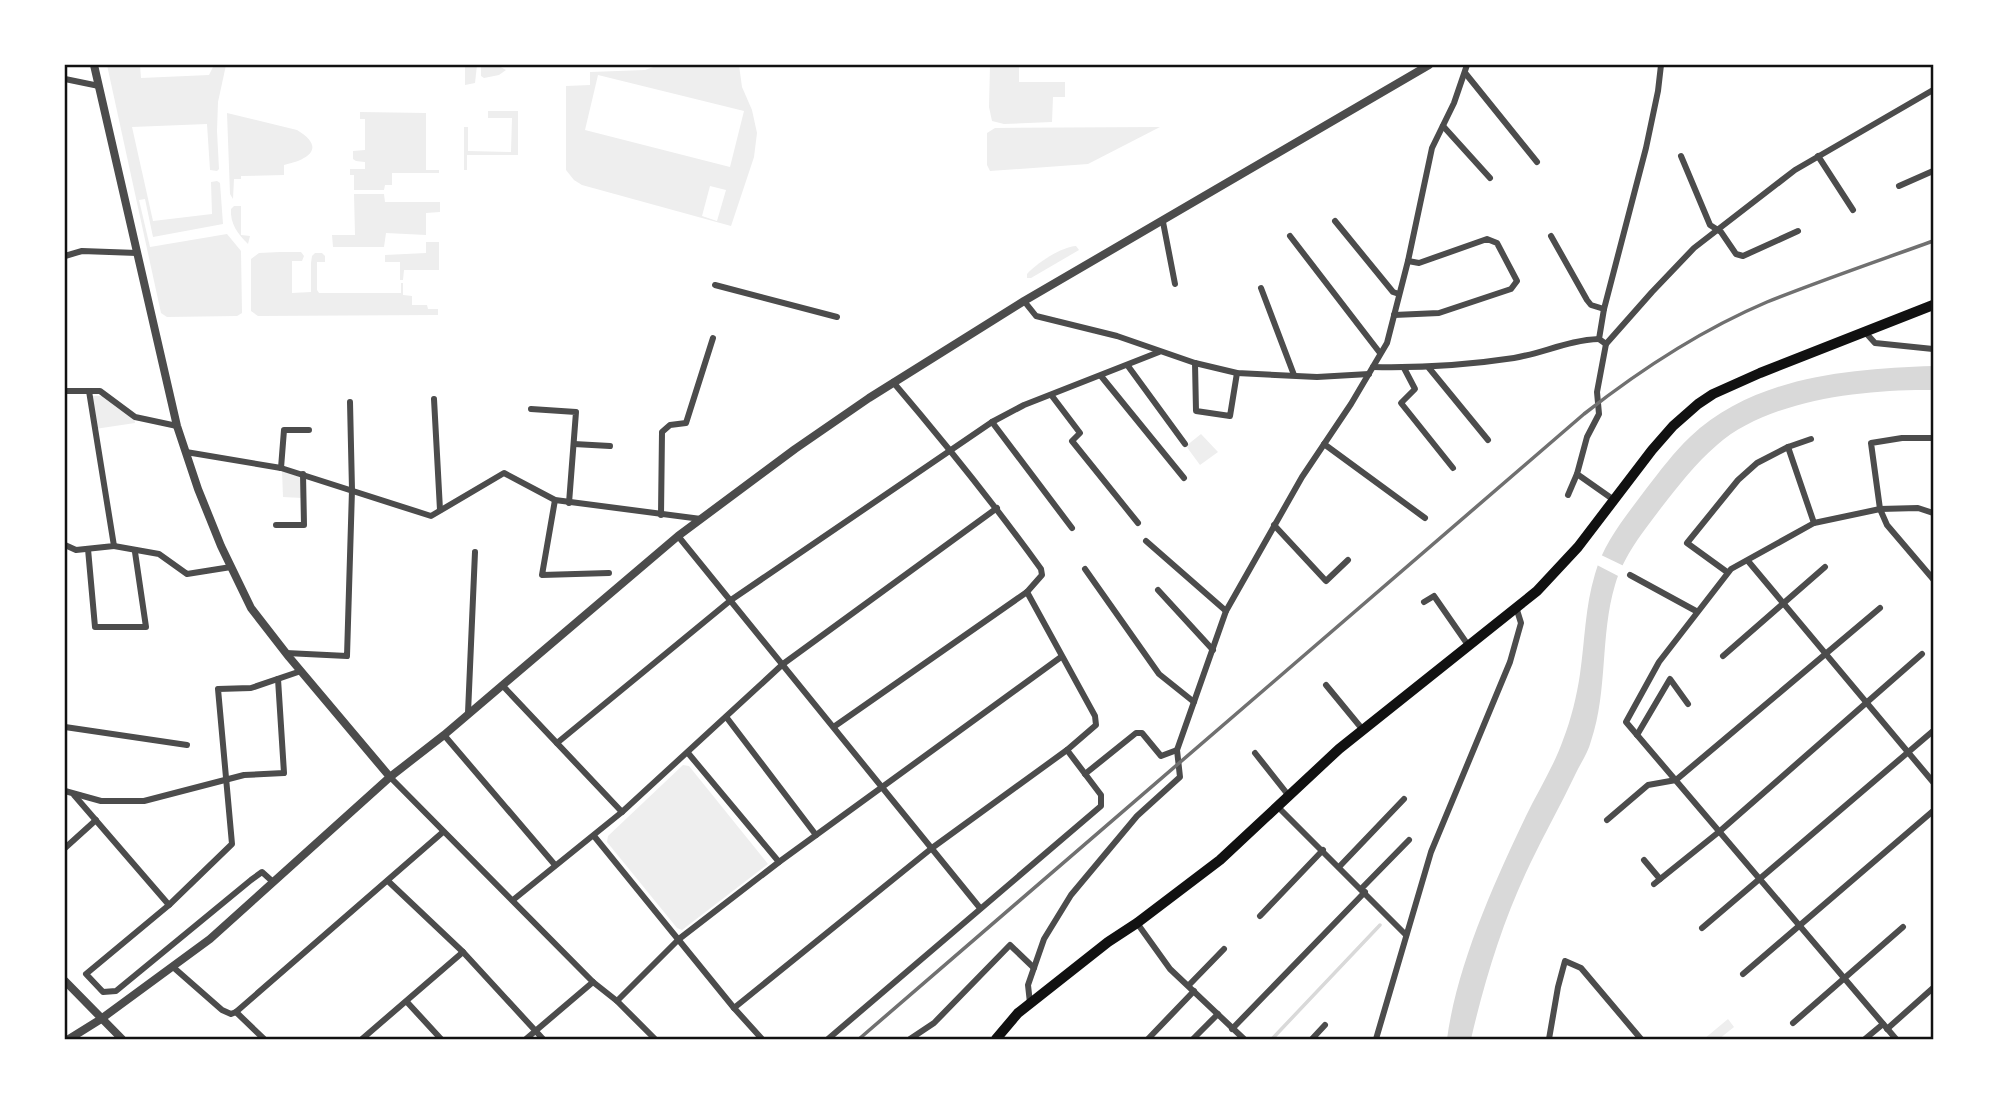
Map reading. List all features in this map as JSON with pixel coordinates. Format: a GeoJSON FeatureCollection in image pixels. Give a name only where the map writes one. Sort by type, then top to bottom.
{"type":"FeatureCollection","features":[{"type":"Feature","properties":{"kind":"main road"},"geometry":{"type":"LineString","coordinates":[[996,1039],[1030,1003],[1220,860],[1363,730],[1537,591],[1578,547],[1673,426],[1713,394],[1933,305]]}},
{"type":"Feature","properties":{"kind":"street"},"geometry":{"type":"LineString","coordinates":[[94,65],[177,426],[198,489],[251,608],[390,777],[593,982],[617,1001],[655,1039]]}},
{"type":"Feature","properties":{"kind":"street"},"geometry":{"type":"LineString","coordinates":[[69,1039],[101,1019],[210,939],[390,777],[444,735],[678,536],[795,449],[893,382],[1024,301],[1429,65]]}},
{"type":"Feature","properties":{"kind":"street"},"geometry":{"type":"LineString","coordinates":[[1030,1003],[1028,985],[1044,939],[1071,895],[1137,816],[1180,777],[1177,750],[1226,611],[1273,525],[1387,343],[1432,148],[1466,74],[1467,65]]}},
{"type":"Feature","properties":{"kind":"street"},"geometry":{"type":"LineString","coordinates":[[1599,339],[1604,309],[1646,148],[1661,65]]}},
{"type":"Feature","properties":{"kind":"street"},"geometry":{"type":"LineString","coordinates":[[1466,74],[1537,162]]}},
{"type":"Feature","properties":{"kind":"street"},"geometry":{"type":"LineString","coordinates":[[65,79],[99,86]]}},
{"type":"Feature","properties":{"kind":"street"},"geometry":{"type":"LineString","coordinates":[[1568,495],[1587,437],[1599,414],[1597,393],[1606,344],[1694,248],[1717,228],[1795,170],[1933,90]]}},
{"type":"Feature","properties":{"kind":"street"},"geometry":{"type":"LineString","coordinates":[[1443,126],[1490,178]]}},
{"type":"Feature","properties":{"kind":"street"},"geometry":{"type":"LineString","coordinates":[[1681,156],[1710,225],[1717,228],[1739,256],[1798,231]]}},
{"type":"Feature","properties":{"kind":"street"},"geometry":{"type":"LineString","coordinates":[[1818,156],[1853,210]]}},
{"type":"Feature","properties":{"kind":"street"},"geometry":{"type":"LineString","coordinates":[[1899,186],[1933,171]]}},
{"type":"Feature","properties":{"kind":"street"},"geometry":{"type":"LineString","coordinates":[[1335,221],[1393,292],[1399,294]]}},
{"type":"Feature","properties":{"kind":"street"},"geometry":{"type":"LineString","coordinates":[[1163,222],[1175,284]]}},
{"type":"Feature","properties":{"kind":"street"},"geometry":{"type":"LineString","coordinates":[[1290,236],[1380,353]]}},
{"type":"Feature","properties":{"kind":"street"},"geometry":{"type":"LineString","coordinates":[[1551,236],[1587,300],[1591,305],[1604,309]]}},
{"type":"Feature","properties":{"kind":"street"},"geometry":{"type":"LineString","coordinates":[[1394,315],[1440,313],[1511,289],[1517,281],[1493,240],[1487,239],[1419,263],[1408,261]]}},
{"type":"Feature","properties":{"kind":"street"},"geometry":{"type":"LineString","coordinates":[[65,256],[82,251],[137,253]]}},
{"type":"Feature","properties":{"kind":"street"},"geometry":{"type":"LineString","coordinates":[[715,285],[837,317]]}},
{"type":"Feature","properties":{"kind":"street"},"geometry":{"type":"LineString","coordinates":[[1261,288],[1294,375]]}},
{"type":"Feature","properties":{"kind":"street"},"geometry":{"type":"LineString","coordinates":[[1024,301],[1036,316],[1117,336],[1159,352],[1237,373],[1317,377],[1369,374]]}},
{"type":"Feature","properties":{"kind":"street"},"geometry":{"type":"LineString","coordinates":[[1865,332],[1875,343],[1933,349]]}},
{"type":"Feature","properties":{"kind":"street"},"geometry":{"type":"LineString","coordinates":[[661,515],[662,432],[670,425],[686,423],[713,338]]}},
{"type":"Feature","properties":{"kind":"street"},"geometry":{"type":"LineString","coordinates":[[1373,367],[1429,368],[1516,358],[1575,341],[1599,339],[1606,344]]}},
{"type":"Feature","properties":{"kind":"street"},"geometry":{"type":"LineString","coordinates":[[557,743],[731,600],[992,422],[1024,405],[1159,352]]}},
{"type":"Feature","properties":{"kind":"street"},"geometry":{"type":"LineString","coordinates":[[1195,363],[1195,411],[1230,416],[1237,373]]}},
{"type":"Feature","properties":{"kind":"street"},"geometry":{"type":"LineString","coordinates":[[1128,366],[1185,444]]}},
{"type":"Feature","properties":{"kind":"street"},"geometry":{"type":"LineString","coordinates":[[1404,368],[1415,389],[1401,403],[1453,468]]}},
{"type":"Feature","properties":{"kind":"street"},"geometry":{"type":"LineString","coordinates":[[1429,368],[1488,440]]}},
{"type":"Feature","properties":{"kind":"street"},"geometry":{"type":"LineString","coordinates":[[1101,376],[1184,478]]}},
{"type":"Feature","properties":{"kind":"street"},"geometry":{"type":"LineString","coordinates":[[835,726],[1027,592],[1042,575],[1041,569],[997,508],[952,450],[893,382]]}},
{"type":"Feature","properties":{"kind":"street"},"geometry":{"type":"LineString","coordinates":[[65,391],[100,391],[135,418],[177,426]]}},
{"type":"Feature","properties":{"kind":"street"},"geometry":{"type":"LineString","coordinates":[[89,391],[114,546]]}},
{"type":"Feature","properties":{"kind":"street"},"geometry":{"type":"LineString","coordinates":[[1052,396],[1080,433],[1072,441],[1138,523]]}},
{"type":"Feature","properties":{"kind":"street"},"geometry":{"type":"LineString","coordinates":[[433,398],[440,510]]}},
{"type":"Feature","properties":{"kind":"street"},"geometry":{"type":"LineString","coordinates":[[286,653],[348,656],[352,490],[350,402]]}},
{"type":"Feature","properties":{"kind":"street"},"geometry":{"type":"LineString","coordinates":[[531,409],[576,412],[569,503]]}},
{"type":"Feature","properties":{"kind":"street"},"geometry":{"type":"LineString","coordinates":[[992,422],[1072,528]]}},
{"type":"Feature","properties":{"kind":"street"},"geometry":{"type":"LineString","coordinates":[[281,468],[284,430],[309,430]]}},
{"type":"Feature","properties":{"kind":"street"},"geometry":{"type":"LineString","coordinates":[[1933,438],[1902,438],[1871,443],[1880,509],[1887,525],[1933,579]]}},
{"type":"Feature","properties":{"kind":"street"},"geometry":{"type":"LineString","coordinates":[[1727,572],[1686,543],[1738,480],[1757,463],[1811,439]]}},
{"type":"Feature","properties":{"kind":"street"},"geometry":{"type":"LineString","coordinates":[[574,444],[610,446]]}},
{"type":"Feature","properties":{"kind":"street"},"geometry":{"type":"LineString","coordinates":[[1324,444],[1425,518]]}},
{"type":"Feature","properties":{"kind":"street"},"geometry":{"type":"LineString","coordinates":[[1788,447],[1814,523]]}},
{"type":"Feature","properties":{"kind":"street"},"geometry":{"type":"LineString","coordinates":[[186,452],[281,468],[431,516],[503,472],[555,500],[701,519]]}},
{"type":"Feature","properties":{"kind":"street"},"geometry":{"type":"LineString","coordinates":[[276,525],[304,525],[303,474]]}},
{"type":"Feature","properties":{"kind":"street"},"geometry":{"type":"LineString","coordinates":[[1577,474],[1614,500]]}},
{"type":"Feature","properties":{"kind":"street"},"geometry":{"type":"LineString","coordinates":[[555,500],[542,575],[609,573]]}},
{"type":"Feature","properties":{"kind":"street"},"geometry":{"type":"LineString","coordinates":[[513,900],[622,812],[783,664],[997,508]]}},
{"type":"Feature","properties":{"kind":"street"},"geometry":{"type":"LineString","coordinates":[[1896,1039],[1626,722],[1659,662],[1727,572],[1814,523],[1880,509],[1918,508],[1933,513]]}},
{"type":"Feature","properties":{"kind":"street"},"geometry":{"type":"LineString","coordinates":[[1273,525],[1325,582],[1348,560]]}},
{"type":"Feature","properties":{"kind":"street"},"geometry":{"type":"LineString","coordinates":[[678,536],[835,726],[980,908]]}},
{"type":"Feature","properties":{"kind":"street"},"geometry":{"type":"LineString","coordinates":[[1146,541],[1226,611]]}},
{"type":"Feature","properties":{"kind":"street"},"geometry":{"type":"LineString","coordinates":[[65,545],[76,550],[114,546],[135,552],[159,554],[187,574],[231,567]]}},
{"type":"Feature","properties":{"kind":"street"},"geometry":{"type":"LineString","coordinates":[[88,549],[95,627],[146,627],[135,552]]}},
{"type":"Feature","properties":{"kind":"street"},"geometry":{"type":"LineString","coordinates":[[468,713],[475,552]]}},
{"type":"Feature","properties":{"kind":"street"},"geometry":{"type":"LineString","coordinates":[[1748,561],[1933,782]]}},
{"type":"Feature","properties":{"kind":"street"},"geometry":{"type":"LineString","coordinates":[[1723,656],[1825,567]]}},
{"type":"Feature","properties":{"kind":"street"},"geometry":{"type":"LineString","coordinates":[[1085,569],[1158,674],[1194,702]]}},
{"type":"Feature","properties":{"kind":"street"},"geometry":{"type":"LineString","coordinates":[[1630,575],[1696,611]]}},
{"type":"Feature","properties":{"kind":"street"},"geometry":{"type":"LineString","coordinates":[[1158,590],[1213,650]]}},
{"type":"Feature","properties":{"kind":"street"},"geometry":{"type":"LineString","coordinates":[[734,1008],[932,848],[1096,725],[1097,721],[1027,592]]}},
{"type":"Feature","properties":{"kind":"street"},"geometry":{"type":"LineString","coordinates":[[1424,602],[1434,596],[1468,645]]}},
{"type":"Feature","properties":{"kind":"street"},"geometry":{"type":"LineString","coordinates":[[1376,1039],[1431,852],[1510,662],[1521,623],[1516,607]]}},
{"type":"Feature","properties":{"kind":"street"},"geometry":{"type":"LineString","coordinates":[[1607,820],[1648,785],[1676,780],[1880,608]]}},
{"type":"Feature","properties":{"kind":"street"},"geometry":{"type":"LineString","coordinates":[[1654,884],[1720,831],[1922,654]]}},
{"type":"Feature","properties":{"kind":"street"},"geometry":{"type":"LineString","coordinates":[[617,1001],[679,939],[779,862],[1061,657]]}},
{"type":"Feature","properties":{"kind":"street"},"geometry":{"type":"LineString","coordinates":[[272,881],[262,872],[116,991],[103,992],[86,974],[169,905],[232,844],[218,689],[251,688],[301,671]]}},
{"type":"Feature","properties":{"kind":"street"},"geometry":{"type":"LineString","coordinates":[[65,791],[101,801],[144,801],[244,775],[284,773],[278,679]]}},
{"type":"Feature","properties":{"kind":"street"},"geometry":{"type":"LineString","coordinates":[[1637,735],[1670,679],[1688,704]]}},
{"type":"Feature","properties":{"kind":"street"},"geometry":{"type":"LineString","coordinates":[[502,685],[622,812]]}},
{"type":"Feature","properties":{"kind":"street"},"geometry":{"type":"LineString","coordinates":[[1326,685],[1363,730]]}},
{"type":"Feature","properties":{"kind":"street"},"geometry":{"type":"LineString","coordinates":[[727,718],[816,835]]}},
{"type":"Feature","properties":{"kind":"street"},"geometry":{"type":"LineString","coordinates":[[65,727],[187,744]]}},
{"type":"Feature","properties":{"kind":"street"},"geometry":{"type":"LineString","coordinates":[[1702,928],[1933,731]]}},
{"type":"Feature","properties":{"kind":"street"},"geometry":{"type":"LineString","coordinates":[[1085,774],[1136,733],[1142,733],[1161,756],[1177,750]]}},
{"type":"Feature","properties":{"kind":"street"},"geometry":{"type":"LineString","coordinates":[[444,735],[555,865]]}},
{"type":"Feature","properties":{"kind":"street"},"geometry":{"type":"LineString","coordinates":[[828,1039],[1101,806],[1101,795],[1066,750]]}},
{"type":"Feature","properties":{"kind":"street"},"geometry":{"type":"LineString","coordinates":[[688,753],[779,862]]}},
{"type":"Feature","properties":{"kind":"street"},"geometry":{"type":"LineString","coordinates":[[1255,753],[1289,796]]}},
{"type":"Feature","properties":{"kind":"street"},"geometry":{"type":"LineString","coordinates":[[73,793],[169,905]]}},
{"type":"Feature","properties":{"kind":"street"},"geometry":{"type":"LineString","coordinates":[[1339,867],[1404,799]]}},
{"type":"Feature","properties":{"kind":"street"},"geometry":{"type":"LineString","coordinates":[[1278,807],[1406,935]]}},
{"type":"Feature","properties":{"kind":"street"},"geometry":{"type":"LineString","coordinates":[[1743,974],[1933,811]]}},
{"type":"Feature","properties":{"kind":"street"},"geometry":{"type":"LineString","coordinates":[[65,848],[96,820]]}},
{"type":"Feature","properties":{"kind":"street"},"geometry":{"type":"LineString","coordinates":[[173,967],[222,1010],[231,1014],[236,1012],[443,832]]}},
{"type":"Feature","properties":{"kind":"street"},"geometry":{"type":"LineString","coordinates":[[594,836],[762,1039]]}},
{"type":"Feature","properties":{"kind":"street"},"geometry":{"type":"LineString","coordinates":[[1232,1029],[1409,840]]}},
{"type":"Feature","properties":{"kind":"street"},"geometry":{"type":"LineString","coordinates":[[1260,916],[1323,850]]}},
{"type":"Feature","properties":{"kind":"street"},"geometry":{"type":"LineString","coordinates":[[1644,860],[1660,878]]}},
{"type":"Feature","properties":{"kind":"street"},"geometry":{"type":"LineString","coordinates":[[388,881],[463,952],[543,1039]]}},
{"type":"Feature","properties":{"kind":"street"},"geometry":{"type":"LineString","coordinates":[[1137,923],[1170,969],[1244,1039]]}},
{"type":"Feature","properties":{"kind":"street"},"geometry":{"type":"LineString","coordinates":[[1793,1023],[1903,927]]}},
{"type":"Feature","properties":{"kind":"street"},"geometry":{"type":"LineString","coordinates":[[910,1039],[934,1023],[1010,945],[1034,968]]}},
{"type":"Feature","properties":{"kind":"street"},"geometry":{"type":"LineString","coordinates":[[1148,1039],[1224,949]]}},
{"type":"Feature","properties":{"kind":"street"},"geometry":{"type":"LineString","coordinates":[[362,1039],[463,952]]}},
{"type":"Feature","properties":{"kind":"street"},"geometry":{"type":"LineString","coordinates":[[1549,1039],[1565,961],[1581,968],[1632,1034],[1641,1039]]}},
{"type":"Feature","properties":{"kind":"street"},"geometry":{"type":"LineString","coordinates":[[65,981],[122,1039]]}},
{"type":"Feature","properties":{"kind":"street"},"geometry":{"type":"LineString","coordinates":[[526,1039],[593,982]]}},
{"type":"Feature","properties":{"kind":"street"},"geometry":{"type":"LineString","coordinates":[[1865,1039],[1885,1027],[1933,988]]}},
{"type":"Feature","properties":{"kind":"street"},"geometry":{"type":"LineString","coordinates":[[407,1002],[441,1039]]}},
{"type":"Feature","properties":{"kind":"street"},"geometry":{"type":"LineString","coordinates":[[236,1012],[264,1039]]}},
{"type":"Feature","properties":{"kind":"street"},"geometry":{"type":"LineString","coordinates":[[1193,1039],[1218,1014]]}},
{"type":"Feature","properties":{"kind":"street"},"geometry":{"type":"LineString","coordinates":[[1312,1039],[1325,1025]]}},
{"type":"Feature","properties":{"kind":"shaded area"},"geometry":{"type":"Polygon","coordinates":[[[107,65],[140,65],[141,78],[209,75],[214,65],[226,65],[218,102],[217,171],[210,170],[207,124],[132,127],[153,221],[212,214],[211,182],[220,183],[223,224],[153,237],[145,199],[139,200],[150,247],[227,234],[241,251],[242,313],[237,316],[167,317],[161,313],[107,65]]]}},
{"type":"Feature","properties":{"kind":"shaded area"},"geometry":{"type":"Polygon","coordinates":[[[465,65],[477,65],[475,83],[465,85],[465,65]]]}},
{"type":"Feature","properties":{"kind":"shaded area"},"geometry":{"type":"Polygon","coordinates":[[[481,65],[497,65],[506,70],[499,75],[484,78],[481,76],[481,65]]]}},
{"type":"Feature","properties":{"kind":"shaded area"},"geometry":{"type":"Polygon","coordinates":[[[659,65],[739,65],[742,87],[752,110],[757,133],[754,157],[731,226],[582,185],[566,170],[566,86],[590,85],[590,72],[645,70],[659,65]],[[598,75],[585,130],[730,167],[744,111],[598,75]],[[710,186],[702,216],[717,221],[726,190],[710,186]]]}},
{"type":"Feature","properties":{"kind":"shaded area"},"geometry":{"type":"Polygon","coordinates":[[[990,65],[1019,65],[1019,82],[1065,82],[1065,97],[1053,97],[1052,122],[1004,124],[992,121],[989,107],[990,65]]]}},
{"type":"Feature","properties":{"kind":"shaded area"},"geometry":{"type":"Polygon","coordinates":[[[488,111],[518,111],[518,155],[467,155],[467,170],[464,170],[464,127],[468,127],[468,151],[511,152],[512,118],[488,118],[488,111]]]}},
{"type":"Feature","properties":{"kind":"shaded area"},"geometry":{"type":"Polygon","coordinates":[[[360,112],[426,113],[426,170],[439,170],[439,173],[392,173],[392,185],[385,185],[384,190],[354,190],[354,175],[350,175],[350,169],[365,169],[365,162],[353,159],[353,151],[365,150],[365,119],[360,119],[360,112]]]}},
{"type":"Feature","properties":{"kind":"shaded area"},"geometry":{"type":"Polygon","coordinates":[[[227,113],[297,130],[311,142],[311,152],[300,160],[284,165],[284,175],[241,176],[241,179],[234,179],[233,199],[230,194],[227,113]]]}},
{"type":"Feature","properties":{"kind":"shaded area"},"geometry":{"type":"Polygon","coordinates":[[[1160,127],[1088,164],[990,171],[987,165],[987,133],[995,128],[1160,127]]]}},
{"type":"Feature","properties":{"kind":"shaded area"},"geometry":{"type":"Polygon","coordinates":[[[354,194],[384,194],[385,202],[440,202],[440,212],[426,213],[426,235],[386,233],[384,247],[333,247],[332,235],[355,235],[354,194]]]}},
{"type":"Feature","properties":{"kind":"shaded area"},"geometry":{"type":"Polygon","coordinates":[[[241,206],[241,235],[250,236],[248,244],[238,232],[233,224],[231,209],[241,206]]]}},
{"type":"Feature","properties":{"kind":"shaded area"},"geometry":{"type":"Polygon","coordinates":[[[426,242],[439,242],[439,270],[404,270],[403,280],[400,280],[400,262],[385,262],[385,255],[426,253],[426,242]]]}},
{"type":"Feature","properties":{"kind":"shaded area"},"geometry":{"type":"Polygon","coordinates":[[[1076,246],[1079,250],[1027,278],[1027,274],[1043,261],[1063,249],[1076,246]]]}},
{"type":"Feature","properties":{"kind":"shaded area"},"geometry":{"type":"Polygon","coordinates":[[[301,252],[304,256],[302,261],[292,261],[292,293],[311,292],[312,256],[322,253],[325,262],[317,262],[319,293],[401,293],[403,283],[403,295],[412,296],[412,305],[427,305],[428,309],[438,309],[438,315],[258,316],[251,311],[251,259],[259,253],[301,252]]]}},
{"type":"Feature","properties":{"kind":"shaded area"},"geometry":{"type":"Polygon","coordinates":[[[1933,366],[1933,390],[1879,392],[1820,400],[1763,417],[1739,429],[1717,445],[1695,467],[1641,535],[1619,574],[1610,604],[1600,703],[1590,745],[1511,907],[1489,972],[1471,1039],[1447,1039],[1459,982],[1478,925],[1566,732],[1579,682],[1587,611],[1595,574],[1604,551],[1623,519],[1690,437],[1716,417],[1744,401],[1773,389],[1836,374],[1933,366]]]}},
{"type":"Feature","properties":{"kind":"shaded area"},"geometry":{"type":"Polygon","coordinates":[[[91,396],[105,396],[134,416],[135,423],[95,429],[91,396]]]}},
{"type":"Feature","properties":{"kind":"shaded area"},"geometry":{"type":"Polygon","coordinates":[[[1201,434],[1218,452],[1200,465],[1186,446],[1201,434]]]}},
{"type":"Feature","properties":{"kind":"shaded area"},"geometry":{"type":"Polygon","coordinates":[[[282,470],[301,475],[302,498],[283,497],[282,470]]]}},
{"type":"Feature","properties":{"kind":"shaded area"},"geometry":{"type":"Polygon","coordinates":[[[683,765],[689,766],[768,864],[682,930],[677,928],[607,842],[608,836],[683,765]]]}},
{"type":"Feature","properties":{"kind":"shaded area"},"geometry":{"type":"Polygon","coordinates":[[[1728,1019],[1734,1027],[1719,1039],[1704,1039],[1728,1019]]]}},
{"type":"Feature","properties":{"kind":"pier"},"geometry":{"type":"Polygon","coordinates":[[[1599,554],[1626,567],[1622,578],[1595,564],[1599,554]]]}},
{"type":"Feature","properties":{"kind":"waterway"},"geometry":{"type":"LineString","coordinates":[[1272,1039],[1380,925]]}},
{"type":"Feature","properties":{"kind":"railway"},"geometry":{"type":"LineString","coordinates":[[859,1039],[1605,398],[1672,352],[1742,313],[1933,241]]}}]}
